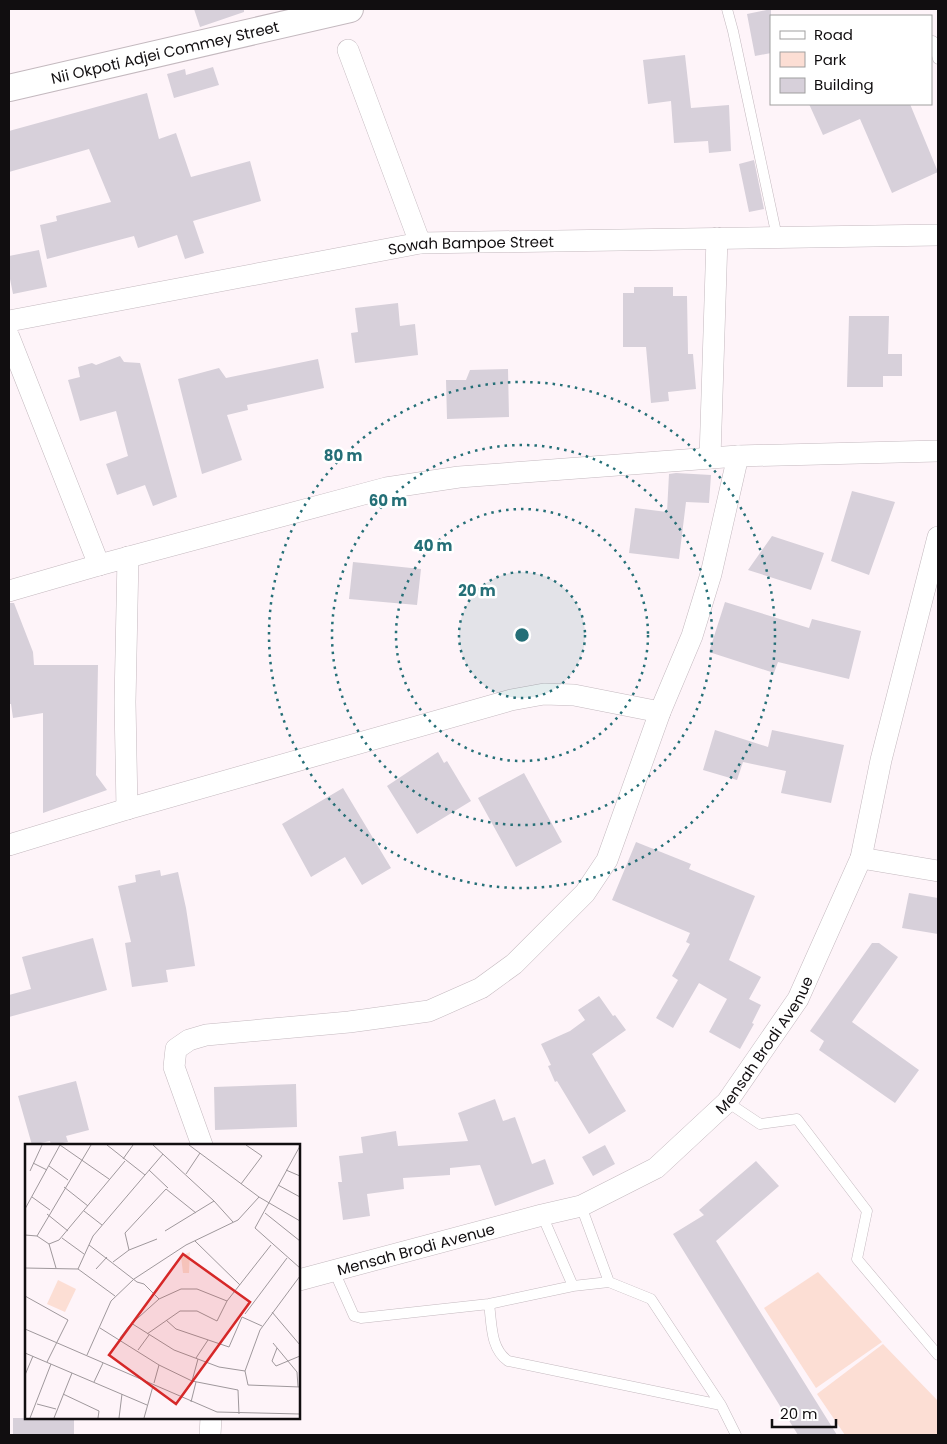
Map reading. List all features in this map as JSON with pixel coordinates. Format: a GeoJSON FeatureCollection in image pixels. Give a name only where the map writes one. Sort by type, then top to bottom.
{"type":"FeatureCollection","features":[{"type":"Feature","properties":{"kind":"street","name":"Nii Okpoti Adjei Commey Street"},"geometry":{"type":"LineString","coordinates":[[9,88],[336,10]]}},
{"type":"Feature","properties":{"kind":"street"},"geometry":{"type":"LineString","coordinates":[[348,50],[420,244]]}},
{"type":"Feature","properties":{"kind":"street","name":"Sowah Bampoe Street"},"geometry":{"type":"LineString","coordinates":[[9,321],[420,244],[938,235]]}},
{"type":"Feature","properties":{"kind":"street"},"geometry":{"type":"LineString","coordinates":[[710,458],[717,238]]}},
{"type":"Feature","properties":{"kind":"street"},"geometry":{"type":"LineString","coordinates":[[9,337],[99,565]]}},
{"type":"Feature","properties":{"kind":"street"},"geometry":{"type":"LineString","coordinates":[[9,591],[386,488],[459,477],[738,456],[938,451]]}},
{"type":"Feature","properties":{"kind":"street"},"geometry":{"type":"LineString","coordinates":[[202,1144],[174,1067],[176,1049],[189,1040],[206,1035],[349,1022],[429,1011],[481,988],[514,964],[544,936],[585,892],[607,860],[660,712],[692,636],[711,574],[738,456]]}},
{"type":"Feature","properties":{"kind":"street","name":"Mensah Brodi Avenue"},"geometry":{"type":"LineString","coordinates":[[300,1280],[542,1214],[581,1206],[656,1168],[727,1102],[798,999],[861,858],[881,760],[938,537]]}},
{"type":"Feature","properties":{"kind":"street"},"geometry":{"type":"LineString","coordinates":[[126,809],[125,693],[128,557]]}},
{"type":"Feature","properties":{"kind":"street"},"geometry":{"type":"LineString","coordinates":[[9,845],[126,809],[502,703],[544,694],[574,695],[660,712]]}},
{"type":"Feature","properties":{"kind":"street"},"geometry":{"type":"LineString","coordinates":[[861,858],[938,871]]}},
{"type":"Feature","properties":{"kind":"street"},"geometry":{"type":"LineString","coordinates":[[210,1435],[211,1419]]}},
{"type":"Feature","properties":{"kind":"lane"},"geometry":{"type":"LineString","coordinates":[[727,9],[777,238]]}},
{"type":"Feature","properties":{"kind":"lane"},"geometry":{"type":"LineString","coordinates":[[932,40],[938,59]]}},
{"type":"Feature","properties":{"kind":"lane"},"geometry":{"type":"LineString","coordinates":[[727,1102],[760,1124],[797,1119],[867,1211],[857,1259],[938,1355]]}},
{"type":"Feature","properties":{"kind":"lane"},"geometry":{"type":"LineString","coordinates":[[581,1206],[609,1282]]}},
{"type":"Feature","properties":{"kind":"lane"},"geometry":{"type":"LineString","coordinates":[[542,1214],[573,1286]]}},
{"type":"Feature","properties":{"kind":"lane"},"geometry":{"type":"LineString","coordinates":[[334,1271],[350,1310],[354,1316],[361,1318],[489,1304],[573,1286],[609,1282],[651,1299],[721,1404],[736,1435]]}},
{"type":"Feature","properties":{"kind":"lane"},"geometry":{"type":"LineString","coordinates":[[489,1304],[495,1347],[500,1355],[508,1361],[721,1404]]}},
{"type":"Feature","properties":{"kind":"green space"},"geometry":{"type":"Polygon","coordinates":[[[818,1272],[882,1342],[816,1388],[764,1308],[818,1272]]]}},
{"type":"Feature","properties":{"kind":"green space"},"geometry":{"type":"Polygon","coordinates":[[[883,1344],[938,1401],[938,1435],[845,1435],[817,1394],[883,1344]]]}},
{"type":"Feature","properties":{"kind":"building"},"geometry":{"type":"Polygon","coordinates":[[[194,9],[244,9],[244,12],[200,27],[194,9]]]}},
{"type":"Feature","properties":{"kind":"building"},"geometry":{"type":"Polygon","coordinates":[[[771,9],[770,53],[755,56],[747,14],[771,9]]]}},
{"type":"Feature","properties":{"kind":"building"},"geometry":{"type":"Polygon","coordinates":[[[685,55],[691,108],[729,105],[731,151],[709,153],[708,141],[674,143],[671,101],[648,104],[643,60],[685,55]]]}},
{"type":"Feature","properties":{"kind":"building"},"geometry":{"type":"Polygon","coordinates":[[[213,67],[219,85],[174,98],[167,74],[185,69],[186,75],[213,67]]]}},
{"type":"Feature","properties":{"kind":"building"},"geometry":{"type":"Polygon","coordinates":[[[147,93],[159,139],[176,133],[191,177],[250,161],[261,201],[193,221],[204,253],[185,259],[177,235],[138,248],[134,236],[47,259],[40,225],[57,221],[56,216],[111,202],[89,149],[9,172],[9,131],[147,93]]]}},
{"type":"Feature","properties":{"kind":"building"},"geometry":{"type":"Polygon","coordinates":[[[809,105],[910,105],[938,172],[892,193],[860,119],[823,135],[809,105]]]}},
{"type":"Feature","properties":{"kind":"building"},"geometry":{"type":"Polygon","coordinates":[[[754,160],[764,209],[749,212],[739,164],[754,160]]]}},
{"type":"Feature","properties":{"kind":"building"},"geometry":{"type":"Polygon","coordinates":[[[39,250],[47,287],[13,294],[9,274],[9,256],[39,250]]]}},
{"type":"Feature","properties":{"kind":"building"},"geometry":{"type":"Polygon","coordinates":[[[634,287],[673,287],[673,296],[687,296],[688,354],[693,354],[696,389],[668,392],[669,401],[651,403],[646,347],[623,347],[623,293],[634,293],[634,287]]]}},
{"type":"Feature","properties":{"kind":"building"},"geometry":{"type":"Polygon","coordinates":[[[398,303],[400,326],[415,324],[418,355],[355,363],[351,333],[358,332],[355,308],[398,303]]]}},
{"type":"Feature","properties":{"kind":"building"},"geometry":{"type":"Polygon","coordinates":[[[849,316],[889,316],[888,354],[902,354],[902,376],[883,376],[883,387],[847,387],[849,316]]]}},
{"type":"Feature","properties":{"kind":"building"},"geometry":{"type":"Polygon","coordinates":[[[120,356],[124,362],[140,363],[177,497],[153,506],[145,485],[117,495],[106,464],[128,456],[116,411],[80,421],[68,380],[80,377],[78,367],[92,363],[96,365],[120,356]]]}},
{"type":"Feature","properties":{"kind":"building"},"geometry":{"type":"Polygon","coordinates":[[[318,359],[324,388],[247,405],[248,410],[227,415],[242,460],[202,474],[178,379],[219,368],[226,378],[318,359]]]}},
{"type":"Feature","properties":{"kind":"building"},"geometry":{"type":"Polygon","coordinates":[[[508,369],[509,417],[447,419],[446,380],[466,380],[470,370],[508,369]]]}},
{"type":"Feature","properties":{"kind":"building"},"geometry":{"type":"Polygon","coordinates":[[[669,474],[711,475],[709,503],[686,502],[679,559],[629,553],[635,508],[667,512],[669,474]]]}},
{"type":"Feature","properties":{"kind":"building"},"geometry":{"type":"Polygon","coordinates":[[[852,491],[895,502],[869,575],[831,561],[852,491]]]}},
{"type":"Feature","properties":{"kind":"building"},"geometry":{"type":"Polygon","coordinates":[[[772,536],[824,553],[811,590],[748,570],[772,536]]]}},
{"type":"Feature","properties":{"kind":"building"},"geometry":{"type":"Polygon","coordinates":[[[353,562],[421,569],[417,605],[349,599],[353,562]]]}},
{"type":"Feature","properties":{"kind":"building"},"geometry":{"type":"Polygon","coordinates":[[[725,602],[809,628],[812,619],[861,631],[849,679],[778,662],[774,673],[709,652],[725,602]]]}},
{"type":"Feature","properties":{"kind":"building"},"geometry":{"type":"Polygon","coordinates":[[[9,603],[14,603],[33,652],[34,665],[98,665],[96,775],[107,790],[43,813],[43,713],[13,718],[11,704],[9,704],[9,603]]]}},
{"type":"Feature","properties":{"kind":"building"},"geometry":{"type":"Polygon","coordinates":[[[715,730],[768,747],[772,730],[844,745],[831,803],[781,793],[786,771],[743,762],[737,780],[703,770],[715,730]]]}},
{"type":"Feature","properties":{"kind":"building"},"geometry":{"type":"Polygon","coordinates":[[[438,752],[444,763],[447,761],[471,801],[417,834],[387,786],[438,752]]]}},
{"type":"Feature","properties":{"kind":"building"},"geometry":{"type":"Polygon","coordinates":[[[524,773],[562,842],[516,867],[478,798],[524,773]]]}},
{"type":"Feature","properties":{"kind":"building"},"geometry":{"type":"Polygon","coordinates":[[[343,788],[391,868],[362,885],[345,857],[311,877],[282,824],[343,788]]]}},
{"type":"Feature","properties":{"kind":"building"},"geometry":{"type":"Polygon","coordinates":[[[636,842],[691,864],[689,869],[755,896],[729,960],[761,977],[749,999],[761,1005],[752,1023],[754,1024],[740,1049],[709,1032],[727,999],[699,983],[673,1028],[656,1018],[678,980],[672,976],[690,944],[686,942],[690,933],[612,900],[636,842]]]}},
{"type":"Feature","properties":{"kind":"building"},"geometry":{"type":"Polygon","coordinates":[[[160,870],[161,876],[178,872],[195,966],[166,970],[168,982],[132,987],[125,943],[131,942],[118,886],[136,882],[135,875],[160,870]]]}},
{"type":"Feature","properties":{"kind":"building"},"geometry":{"type":"Polygon","coordinates":[[[909,893],[938,898],[938,934],[902,928],[909,893]]]}},
{"type":"Feature","properties":{"kind":"building"},"geometry":{"type":"Polygon","coordinates":[[[93,938],[107,990],[9,1017],[9,995],[31,989],[22,957],[93,938]]]}},
{"type":"Feature","properties":{"kind":"building"},"geometry":{"type":"Polygon","coordinates":[[[872,943],[879,943],[898,957],[852,1022],[919,1070],[895,1103],[819,1050],[824,1041],[810,1031],[872,943]]]}},
{"type":"Feature","properties":{"kind":"building"},"geometry":{"type":"Polygon","coordinates":[[[599,996],[626,1030],[592,1054],[626,1111],[589,1134],[557,1081],[555,1082],[548,1066],[551,1065],[541,1044],[570,1031],[585,1020],[578,1010],[599,996]]]}},
{"type":"Feature","properties":{"kind":"building"},"geometry":{"type":"Polygon","coordinates":[[[76,1081],[89,1130],[66,1136],[68,1142],[51,1144],[50,1141],[32,1144],[18,1096],[76,1081]]]}},
{"type":"Feature","properties":{"kind":"building"},"geometry":{"type":"Polygon","coordinates":[[[296,1084],[297,1127],[215,1130],[214,1087],[296,1084]]]}},
{"type":"Feature","properties":{"kind":"building"},"geometry":{"type":"Polygon","coordinates":[[[495,1099],[503,1121],[515,1117],[532,1164],[545,1159],[554,1184],[495,1206],[480,1165],[450,1168],[450,1175],[403,1178],[404,1189],[367,1194],[370,1216],[343,1220],[338,1182],[342,1182],[339,1156],[363,1153],[361,1137],[396,1131],[398,1146],[468,1141],[458,1113],[495,1099]]]}},
{"type":"Feature","properties":{"kind":"building"},"geometry":{"type":"Polygon","coordinates":[[[605,1145],[615,1164],[593,1176],[582,1157],[605,1145]]]}},
{"type":"Feature","properties":{"kind":"building"},"geometry":{"type":"Polygon","coordinates":[[[756,1161],[779,1186],[716,1241],[837,1435],[798,1435],[673,1234],[704,1215],[699,1210],[756,1161]]]}},
{"type":"Feature","properties":{"kind":"building"},"geometry":{"type":"Polygon","coordinates":[[[13,1418],[74,1419],[74,1435],[13,1434],[13,1418]]]}}]}
